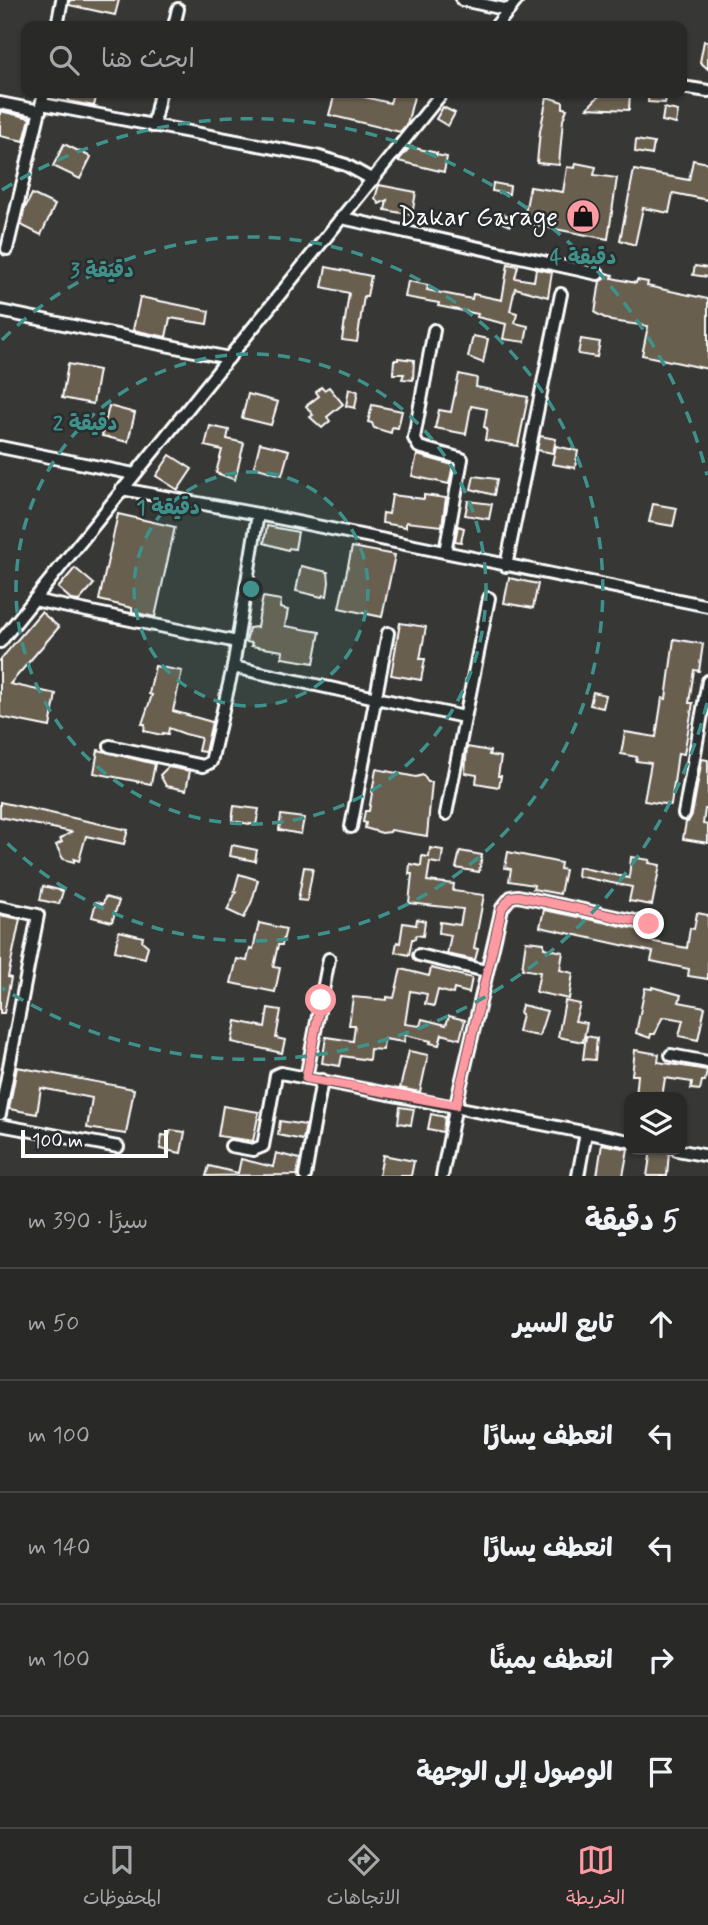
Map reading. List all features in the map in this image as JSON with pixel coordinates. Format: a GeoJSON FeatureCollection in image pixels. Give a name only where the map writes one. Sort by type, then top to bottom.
{"type":"FeatureCollection","features":[{"type":"Feature","properties":{"kind":"street"},"geometry":{"type":"LineString","coordinates":[[58,21],[62,0]]}},
{"type":"Feature","properties":{"kind":"street"},"geometry":{"type":"LineString","coordinates":[[462,0],[509,10]]}},
{"type":"Feature","properties":{"kind":"street"},"geometry":{"type":"LineString","coordinates":[[500,21],[517,0]]}},
{"type":"Feature","properties":{"kind":"street"},"geometry":{"type":"LineString","coordinates":[[175,21],[178,9]]}},
{"type":"Feature","properties":{"kind":"street"},"geometry":{"type":"LineString","coordinates":[[687,87],[708,91]]}},
{"type":"Feature","properties":{"kind":"street"},"geometry":{"type":"LineString","coordinates":[[153,127],[159,98]]}},
{"type":"Feature","properties":{"kind":"street"},"geometry":{"type":"LineString","coordinates":[[0,642],[438,98]]}},
{"type":"Feature","properties":{"kind":"street"},"geometry":{"type":"LineString","coordinates":[[8,249],[42,102]]}},
{"type":"Feature","properties":{"kind":"street"},"geometry":{"type":"LineString","coordinates":[[0,103],[42,102],[153,127],[331,159],[373,180]]}},
{"type":"Feature","properties":{"kind":"street"},"geometry":{"type":"LineString","coordinates":[[342,218],[598,274]]}},
{"type":"Feature","properties":{"kind":"street"},"geometry":{"type":"LineString","coordinates":[[506,566],[561,294]]}},
{"type":"Feature","properties":{"kind":"street"},"geometry":{"type":"LineString","coordinates":[[0,311],[229,358]]}},
{"type":"Feature","properties":{"kind":"street"},"geometry":{"type":"LineString","coordinates":[[434,330],[414,438],[419,447],[462,460],[445,552]]}},
{"type":"Feature","properties":{"kind":"street"},"geometry":{"type":"LineString","coordinates":[[0,447],[134,474]]}},
{"type":"Feature","properties":{"kind":"street"},"geometry":{"type":"LineString","coordinates":[[122,489],[258,514],[708,606]]}},
{"type":"Feature","properties":{"kind":"street"},"geometry":{"type":"LineString","coordinates":[[110,746],[203,765],[211,762],[233,667],[258,514]]}},
{"type":"Feature","properties":{"kind":"street"},"geometry":{"type":"LineString","coordinates":[[446,814],[489,598]]}},
{"type":"Feature","properties":{"kind":"street"},"geometry":{"type":"LineString","coordinates":[[34,600],[237,642]]}},
{"type":"Feature","properties":{"kind":"street"},"geometry":{"type":"LineString","coordinates":[[351,827],[388,633]]}},
{"type":"Feature","properties":{"kind":"street"},"geometry":{"type":"LineString","coordinates":[[233,667],[464,716]]}},
{"type":"Feature","properties":{"kind":"street"},"geometry":{"type":"LineString","coordinates":[[684,814],[708,681]]}},
{"type":"Feature","properties":{"kind":"street"},"geometry":{"type":"LineString","coordinates":[[442,1176],[486,971],[502,908],[511,897],[518,896],[649,924]]}},
{"type":"Feature","properties":{"kind":"street"},"geometry":{"type":"LineString","coordinates":[[0,907],[38,915],[0,1114]]}},
{"type":"Feature","properties":{"kind":"street"},"geometry":{"type":"LineString","coordinates":[[419,955],[486,971]]}},
{"type":"Feature","properties":{"kind":"street"},"geometry":{"type":"LineString","coordinates":[[306,1078],[329,959]]}},
{"type":"Feature","properties":{"kind":"street"},"geometry":{"type":"LineString","coordinates":[[671,1055],[708,1062]]}},
{"type":"Feature","properties":{"kind":"street"},"geometry":{"type":"LineString","coordinates":[[231,1146],[253,1150],[262,1146],[278,1073],[456,1105],[624,1140]]}},
{"type":"Feature","properties":{"kind":"street"},"geometry":{"type":"LineString","coordinates":[[305,1176],[322,1080]]}},
{"type":"Feature","properties":{"kind":"street"},"geometry":{"type":"LineString","coordinates":[[0,1125],[118,1147]]}},
{"type":"Feature","properties":{"kind":"street"},"geometry":{"type":"LineString","coordinates":[[578,1176],[586,1133]]}},
{"type":"Feature","properties":{"kind":"street"},"geometry":{"type":"LineString","coordinates":[[687,1152],[708,1156]]}},
{"type":"Feature","properties":{"kind":"building"},"geometry":{"type":"Polygon","coordinates":[[[70,0],[119,0],[115,15],[69,5],[70,0]]]}},
{"type":"Feature","properties":{"kind":"building"},"geometry":{"type":"Polygon","coordinates":[[[704,41],[708,42],[708,69],[700,62],[704,41]]]}},
{"type":"Feature","properties":{"kind":"building"},"geometry":{"type":"Polygon","coordinates":[[[69,98],[96,98],[94,106],[68,101],[69,98]]]}},
{"type":"Feature","properties":{"kind":"building"},"geometry":{"type":"Polygon","coordinates":[[[334,98],[369,98],[390,103],[392,98],[414,98],[407,124],[400,132],[329,115],[334,98]]]}},
{"type":"Feature","properties":{"kind":"building"},"geometry":{"type":"Polygon","coordinates":[[[547,98],[563,102],[563,108],[567,109],[563,120],[559,165],[537,163],[547,98]]]}},
{"type":"Feature","properties":{"kind":"building"},"geometry":{"type":"Polygon","coordinates":[[[597,98],[630,98],[629,110],[587,108],[597,98]]]}},
{"type":"Feature","properties":{"kind":"building"},"geometry":{"type":"Polygon","coordinates":[[[648,98],[666,98],[665,103],[648,102],[648,98]]]}},
{"type":"Feature","properties":{"kind":"building"},"geometry":{"type":"Polygon","coordinates":[[[443,107],[455,113],[448,126],[436,119],[443,107]]]}},
{"type":"Feature","properties":{"kind":"building"},"geometry":{"type":"Polygon","coordinates":[[[664,108],[678,111],[676,124],[662,121],[664,108]]]}},
{"type":"Feature","properties":{"kind":"building"},"geometry":{"type":"Polygon","coordinates":[[[0,111],[30,118],[24,141],[0,136],[0,111]]]}},
{"type":"Feature","properties":{"kind":"building"},"geometry":{"type":"Polygon","coordinates":[[[636,140],[654,143],[652,155],[635,152],[636,140]]]}},
{"type":"Feature","properties":{"kind":"building"},"geometry":{"type":"Polygon","coordinates":[[[64,144],[91,157],[80,179],[53,166],[64,144]]]}},
{"type":"Feature","properties":{"kind":"building"},"geometry":{"type":"Polygon","coordinates":[[[410,147],[447,157],[444,172],[398,161],[410,147]]]}},
{"type":"Feature","properties":{"kind":"building"},"geometry":{"type":"Polygon","coordinates":[[[693,160],[708,163],[708,200],[673,193],[669,213],[643,208],[635,245],[620,240],[634,170],[689,180],[693,160]]]}},
{"type":"Feature","properties":{"kind":"building","name":"Dakar Garage"},"geometry":{"type":"Polygon","coordinates":[[[576,163],[596,167],[594,175],[617,178],[608,239],[523,223],[530,187],[563,192],[567,167],[575,168],[576,163]]]}},
{"type":"Feature","properties":{"kind":"building"},"geometry":{"type":"Polygon","coordinates":[[[493,183],[510,186],[509,194],[492,191],[493,183]]]}},
{"type":"Feature","properties":{"kind":"building"},"geometry":{"type":"Polygon","coordinates":[[[379,185],[416,192],[412,215],[385,210],[387,200],[379,204],[375,198],[379,185]]]}},
{"type":"Feature","properties":{"kind":"building"},"geometry":{"type":"Polygon","coordinates":[[[32,194],[55,205],[41,235],[21,225],[24,210],[32,194]]]}},
{"type":"Feature","properties":{"kind":"building"},"geometry":{"type":"Polygon","coordinates":[[[502,214],[513,219],[510,226],[499,221],[502,214]]]}},
{"type":"Feature","properties":{"kind":"building"},"geometry":{"type":"Polygon","coordinates":[[[508,264],[518,266],[515,278],[534,281],[536,269],[552,272],[548,297],[515,288],[510,311],[517,313],[515,323],[528,326],[525,342],[503,339],[506,324],[477,317],[478,314],[438,306],[439,303],[405,297],[408,281],[428,285],[427,290],[472,299],[473,294],[502,300],[508,264]]]}},
{"type":"Feature","properties":{"kind":"building"},"geometry":{"type":"Polygon","coordinates":[[[695,266],[708,268],[708,277],[693,275],[695,266]]]}},
{"type":"Feature","properties":{"kind":"building"},"geometry":{"type":"Polygon","coordinates":[[[326,267],[371,276],[367,296],[364,296],[357,342],[342,340],[349,293],[322,287],[326,267]]]}},
{"type":"Feature","properties":{"kind":"building"},"geometry":{"type":"Polygon","coordinates":[[[606,273],[613,275],[612,278],[636,283],[637,280],[648,282],[647,286],[708,299],[708,369],[642,355],[648,326],[611,321],[595,313],[600,281],[606,273]]]}},
{"type":"Feature","properties":{"kind":"building"},"geometry":{"type":"Polygon","coordinates":[[[140,297],[209,311],[207,324],[170,318],[166,337],[133,330],[140,297]]]}},
{"type":"Feature","properties":{"kind":"building"},"geometry":{"type":"Polygon","coordinates":[[[473,336],[488,339],[483,363],[468,357],[473,336]]]}},
{"type":"Feature","properties":{"kind":"building"},"geometry":{"type":"Polygon","coordinates":[[[581,339],[600,342],[597,357],[578,354],[581,339]]]}},
{"type":"Feature","properties":{"kind":"building"},"geometry":{"type":"Polygon","coordinates":[[[394,360],[414,360],[413,380],[402,379],[404,374],[393,374],[394,360]]]}},
{"type":"Feature","properties":{"kind":"building"},"geometry":{"type":"Polygon","coordinates":[[[68,364],[99,370],[93,404],[62,398],[68,364]]]}},
{"type":"Feature","properties":{"kind":"building"},"geometry":{"type":"Polygon","coordinates":[[[459,374],[477,378],[476,387],[528,397],[518,446],[485,440],[487,409],[471,406],[466,434],[435,428],[439,410],[451,412],[459,374]]]}},
{"type":"Feature","properties":{"kind":"building"},"geometry":{"type":"Polygon","coordinates":[[[321,387],[324,390],[329,387],[343,404],[327,417],[330,421],[322,428],[310,417],[313,415],[306,406],[319,396],[316,392],[321,387]]]}},
{"type":"Feature","properties":{"kind":"building"},"geometry":{"type":"Polygon","coordinates":[[[349,389],[358,391],[355,408],[346,406],[349,389]]]}},
{"type":"Feature","properties":{"kind":"building"},"geometry":{"type":"Polygon","coordinates":[[[248,394],[278,402],[271,425],[242,418],[248,394]]]}},
{"type":"Feature","properties":{"kind":"building"},"geometry":{"type":"Polygon","coordinates":[[[372,405],[402,411],[398,428],[392,427],[391,433],[374,428],[372,423],[368,422],[372,405]]]}},
{"type":"Feature","properties":{"kind":"building"},"geometry":{"type":"Polygon","coordinates":[[[109,406],[135,413],[128,442],[102,436],[109,406]]]}},
{"type":"Feature","properties":{"kind":"building"},"geometry":{"type":"Polygon","coordinates":[[[210,426],[229,430],[227,439],[244,443],[235,480],[216,473],[222,450],[205,446],[210,426]]]}},
{"type":"Feature","properties":{"kind":"building"},"geometry":{"type":"Polygon","coordinates":[[[540,436],[556,439],[553,453],[537,450],[540,436]]]}},
{"type":"Feature","properties":{"kind":"building"},"geometry":{"type":"Polygon","coordinates":[[[260,443],[289,450],[282,475],[254,467],[260,443]]]}},
{"type":"Feature","properties":{"kind":"building"},"geometry":{"type":"Polygon","coordinates":[[[556,446],[578,451],[575,468],[552,464],[556,446]]]}},
{"type":"Feature","properties":{"kind":"building"},"geometry":{"type":"Polygon","coordinates":[[[170,455],[192,469],[178,490],[156,476],[170,455]]]}},
{"type":"Feature","properties":{"kind":"building"},"geometry":{"type":"Polygon","coordinates":[[[417,455],[453,465],[449,484],[412,476],[417,455]]]}},
{"type":"Feature","properties":{"kind":"building"},"geometry":{"type":"Polygon","coordinates":[[[474,476],[497,479],[494,495],[471,489],[474,476]]]}},
{"type":"Feature","properties":{"kind":"building"},"geometry":{"type":"Polygon","coordinates":[[[392,495],[424,499],[424,495],[446,498],[442,526],[406,522],[406,527],[382,523],[383,513],[389,514],[392,495]]]}},
{"type":"Feature","properties":{"kind":"building"},"geometry":{"type":"Polygon","coordinates":[[[468,501],[492,504],[489,519],[465,515],[468,501]]]}},
{"type":"Feature","properties":{"kind":"building"},"geometry":{"type":"Polygon","coordinates":[[[653,504],[677,508],[673,526],[649,522],[653,504]]]}},
{"type":"Feature","properties":{"kind":"building"},"geometry":{"type":"Polygon","coordinates":[[[118,514],[175,527],[155,617],[99,600],[118,514]]]}},
{"type":"Feature","properties":{"kind":"building"},"geometry":{"type":"Polygon","coordinates":[[[267,526],[298,532],[295,549],[288,550],[264,543],[267,526]]]}},
{"type":"Feature","properties":{"kind":"building"},"geometry":{"type":"Polygon","coordinates":[[[458,526],[464,528],[461,542],[455,541],[458,526]]]}},
{"type":"Feature","properties":{"kind":"building"},"geometry":{"type":"Polygon","coordinates":[[[352,547],[395,555],[382,617],[339,608],[352,547]]]}},
{"type":"Feature","properties":{"kind":"building"},"geometry":{"type":"Polygon","coordinates":[[[301,566],[328,572],[327,596],[296,591],[301,566]]]}},
{"type":"Feature","properties":{"kind":"building"},"geometry":{"type":"Polygon","coordinates":[[[75,568],[94,584],[79,601],[72,600],[58,588],[75,568]]]}},
{"type":"Feature","properties":{"kind":"building"},"geometry":{"type":"Polygon","coordinates":[[[509,578],[538,584],[533,608],[504,603],[509,578]]]}},
{"type":"Feature","properties":{"kind":"building"},"geometry":{"type":"Polygon","coordinates":[[[263,597],[281,600],[280,608],[288,610],[285,626],[320,632],[314,663],[282,658],[283,651],[251,646],[252,643],[246,642],[249,628],[257,627],[263,597]]]}},
{"type":"Feature","properties":{"kind":"building"},"geometry":{"type":"Polygon","coordinates":[[[41,612],[59,627],[10,684],[56,694],[50,727],[0,717],[0,660],[41,612]]]}},
{"type":"Feature","properties":{"kind":"building"},"geometry":{"type":"Polygon","coordinates":[[[400,623],[426,627],[420,659],[425,659],[421,680],[391,675],[400,623]]]}},
{"type":"Feature","properties":{"kind":"building"},"geometry":{"type":"Polygon","coordinates":[[[674,639],[703,644],[699,671],[694,670],[689,703],[693,703],[684,754],[678,753],[671,805],[644,801],[651,763],[636,761],[637,757],[621,754],[625,732],[656,737],[662,698],[666,699],[674,639]]]}},
{"type":"Feature","properties":{"kind":"building"},"geometry":{"type":"Polygon","coordinates":[[[155,666],[182,671],[173,711],[212,722],[205,752],[198,751],[201,738],[169,728],[168,734],[162,735],[144,731],[145,724],[142,724],[152,695],[149,694],[155,666]]]}},
{"type":"Feature","properties":{"kind":"building"},"geometry":{"type":"Polygon","coordinates":[[[593,692],[606,695],[603,708],[590,705],[593,692]]]}},
{"type":"Feature","properties":{"kind":"building"},"geometry":{"type":"Polygon","coordinates":[[[467,747],[490,751],[489,755],[501,757],[499,787],[476,783],[477,775],[465,773],[467,747]]]}},
{"type":"Feature","properties":{"kind":"building"},"geometry":{"type":"Polygon","coordinates":[[[98,750],[155,764],[151,784],[94,773],[98,750]]]}},
{"type":"Feature","properties":{"kind":"building"},"geometry":{"type":"Polygon","coordinates":[[[702,759],[708,760],[708,809],[705,809],[703,824],[708,825],[708,843],[683,839],[686,822],[692,815],[702,759]]]}},
{"type":"Feature","properties":{"kind":"building"},"geometry":{"type":"Polygon","coordinates":[[[168,767],[190,771],[186,790],[166,786],[160,775],[168,767]]]}},
{"type":"Feature","properties":{"kind":"building"},"geometry":{"type":"Polygon","coordinates":[[[376,769],[416,777],[423,775],[428,782],[432,782],[427,836],[391,830],[382,833],[365,828],[365,811],[369,811],[376,769]]]}},
{"type":"Feature","properties":{"kind":"building"},"geometry":{"type":"Polygon","coordinates":[[[0,802],[128,830],[124,844],[86,836],[79,861],[74,859],[74,862],[63,859],[56,845],[71,832],[0,817],[0,802]]]}},
{"type":"Feature","properties":{"kind":"building"},"geometry":{"type":"Polygon","coordinates":[[[234,806],[259,809],[256,825],[232,821],[234,806]]]}},
{"type":"Feature","properties":{"kind":"building"},"geometry":{"type":"Polygon","coordinates":[[[281,815],[304,818],[301,834],[279,830],[281,815]]]}},
{"type":"Feature","properties":{"kind":"building"},"geometry":{"type":"Polygon","coordinates":[[[232,845],[257,850],[255,861],[230,856],[232,845]]]}},
{"type":"Feature","properties":{"kind":"building"},"geometry":{"type":"Polygon","coordinates":[[[430,848],[443,850],[441,864],[430,862],[427,881],[454,884],[453,891],[484,895],[474,948],[478,949],[475,960],[447,954],[451,935],[439,933],[440,922],[460,925],[463,909],[409,903],[412,874],[409,874],[410,864],[421,866],[422,856],[429,857],[430,848]]]}},
{"type":"Feature","properties":{"kind":"building"},"geometry":{"type":"Polygon","coordinates":[[[460,851],[482,855],[479,872],[456,868],[460,851]]]}},
{"type":"Feature","properties":{"kind":"building"},"geometry":{"type":"Polygon","coordinates":[[[508,852],[561,863],[560,869],[565,870],[560,894],[533,889],[534,885],[509,881],[511,869],[505,868],[508,852]]]}},
{"type":"Feature","properties":{"kind":"building"},"geometry":{"type":"Polygon","coordinates":[[[631,857],[650,860],[649,863],[660,865],[652,905],[629,901],[632,887],[577,876],[578,867],[629,878],[631,857]]]}},
{"type":"Feature","properties":{"kind":"building"},"geometry":{"type":"Polygon","coordinates":[[[304,867],[313,868],[307,901],[298,900],[304,867]]]}},
{"type":"Feature","properties":{"kind":"building"},"geometry":{"type":"Polygon","coordinates":[[[239,874],[258,880],[244,918],[227,910],[236,892],[239,874]]]}},
{"type":"Feature","properties":{"kind":"building"},"geometry":{"type":"Polygon","coordinates":[[[43,886],[63,891],[59,904],[40,900],[43,886]]]}},
{"type":"Feature","properties":{"kind":"building"},"geometry":{"type":"Polygon","coordinates":[[[105,897],[119,901],[112,922],[92,917],[96,902],[103,904],[105,897]]]}},
{"type":"Feature","properties":{"kind":"building"},"geometry":{"type":"Polygon","coordinates":[[[544,910],[651,932],[649,941],[687,948],[690,928],[694,929],[697,913],[708,915],[708,979],[688,976],[689,969],[651,961],[653,952],[540,927],[544,910]]]}},
{"type":"Feature","properties":{"kind":"building"},"geometry":{"type":"Polygon","coordinates":[[[0,915],[20,919],[4,1013],[0,1013],[0,915]]]}},
{"type":"Feature","properties":{"kind":"building"},"geometry":{"type":"Polygon","coordinates":[[[417,919],[425,921],[423,936],[416,935],[415,939],[412,939],[409,955],[395,952],[397,942],[400,943],[403,923],[416,925],[417,919]]]}},
{"type":"Feature","properties":{"kind":"building"},"geometry":{"type":"Polygon","coordinates":[[[259,923],[286,929],[282,945],[278,945],[273,967],[280,968],[275,992],[231,983],[237,959],[247,961],[250,948],[253,949],[259,923]]]}},
{"type":"Feature","properties":{"kind":"building"},"geometry":{"type":"Polygon","coordinates":[[[119,931],[143,937],[142,941],[148,946],[145,958],[115,951],[119,931]]]}},
{"type":"Feature","properties":{"kind":"building"},"geometry":{"type":"Polygon","coordinates":[[[526,941],[544,943],[544,948],[563,952],[560,970],[573,973],[569,999],[536,992],[540,972],[522,969],[526,941]]]}},
{"type":"Feature","properties":{"kind":"building"},"geometry":{"type":"Polygon","coordinates":[[[431,968],[472,978],[469,993],[454,989],[453,994],[438,990],[434,1006],[425,1004],[427,994],[410,991],[405,1024],[420,1026],[422,1019],[446,1025],[449,1016],[465,1020],[460,1039],[442,1034],[439,1045],[405,1035],[404,1042],[384,1039],[383,1050],[370,1049],[369,1060],[342,1056],[340,1066],[322,1063],[326,1037],[353,1041],[355,1025],[349,1025],[353,997],[387,1000],[387,997],[394,998],[401,969],[429,976],[431,968]]]}},
{"type":"Feature","properties":{"kind":"building"},"geometry":{"type":"Polygon","coordinates":[[[652,987],[681,995],[679,1002],[705,1007],[698,1040],[679,1036],[683,1020],[666,1017],[662,1018],[655,1034],[651,1034],[650,1038],[636,1033],[645,988],[652,987]]]}},
{"type":"Feature","properties":{"kind":"building"},"geometry":{"type":"Polygon","coordinates":[[[565,1001],[580,1004],[575,1021],[587,1023],[583,1042],[558,1037],[565,1001]]]}},
{"type":"Feature","properties":{"kind":"building"},"geometry":{"type":"Polygon","coordinates":[[[522,1005],[547,1011],[539,1036],[518,1032],[522,1005]]]}},
{"type":"Feature","properties":{"kind":"building"},"geometry":{"type":"Polygon","coordinates":[[[268,1008],[281,1010],[276,1038],[285,1040],[282,1053],[232,1042],[236,1021],[265,1027],[268,1008]]]}},
{"type":"Feature","properties":{"kind":"building"},"geometry":{"type":"Polygon","coordinates":[[[586,1036],[597,1038],[595,1060],[583,1059],[586,1036]]]}},
{"type":"Feature","properties":{"kind":"building"},"geometry":{"type":"Polygon","coordinates":[[[635,1050],[659,1054],[658,1062],[707,1070],[700,1090],[691,1089],[692,1082],[665,1078],[663,1092],[636,1092],[638,1075],[632,1075],[635,1050]]]}},
{"type":"Feature","properties":{"kind":"building"},"geometry":{"type":"Polygon","coordinates":[[[409,1051],[428,1055],[420,1092],[400,1088],[409,1051]]]}},
{"type":"Feature","properties":{"kind":"building"},"geometry":{"type":"Polygon","coordinates":[[[17,1067],[134,1089],[126,1134],[87,1128],[92,1098],[41,1088],[37,1114],[9,1109],[17,1067]]]}},
{"type":"Feature","properties":{"kind":"building"},"geometry":{"type":"Polygon","coordinates":[[[223,1106],[259,1112],[253,1141],[218,1136],[223,1106]]]}},
{"type":"Feature","properties":{"kind":"building"},"geometry":{"type":"Polygon","coordinates":[[[400,1107],[414,1109],[411,1125],[398,1123],[400,1107]]]}},
{"type":"Feature","properties":{"kind":"building"},"geometry":{"type":"Polygon","coordinates":[[[431,1114],[445,1117],[443,1132],[428,1129],[431,1114]]]}},
{"type":"Feature","properties":{"kind":"building"},"geometry":{"type":"Polygon","coordinates":[[[280,1121],[306,1125],[303,1140],[278,1135],[280,1121]]]}},
{"type":"Feature","properties":{"kind":"building"},"geometry":{"type":"Polygon","coordinates":[[[171,1130],[185,1132],[181,1153],[160,1149],[162,1135],[169,1136],[171,1130]]]}},
{"type":"Feature","properties":{"kind":"building"},"geometry":{"type":"Polygon","coordinates":[[[602,1144],[624,1148],[624,1155],[627,1155],[623,1176],[597,1176],[602,1144]]]}},
{"type":"Feature","properties":{"kind":"building"},"geometry":{"type":"Polygon","coordinates":[[[276,1153],[300,1159],[297,1175],[206,1176],[209,1166],[238,1173],[241,1159],[273,1167],[276,1153]]]}},
{"type":"Feature","properties":{"kind":"building"},"geometry":{"type":"Polygon","coordinates":[[[383,1155],[414,1161],[411,1176],[379,1176],[383,1155]]]}},
{"type":"Feature","properties":{"kind":"building"},"geometry":{"type":"Polygon","coordinates":[[[650,1155],[669,1155],[667,1176],[647,1176],[650,1155]]]}},
{"type":"Feature","properties":{"kind":"place","name":"Dakar Garage"},"geometry":{"type":"Point","coordinates":[583,216]}},
{"type":"Feature","properties":{"kind":"route"},"geometry":{"type":"LineString","coordinates":[[321,1000],[306,1078],[456,1105],[502,908],[511,897],[518,896],[649,924]]}}]}
